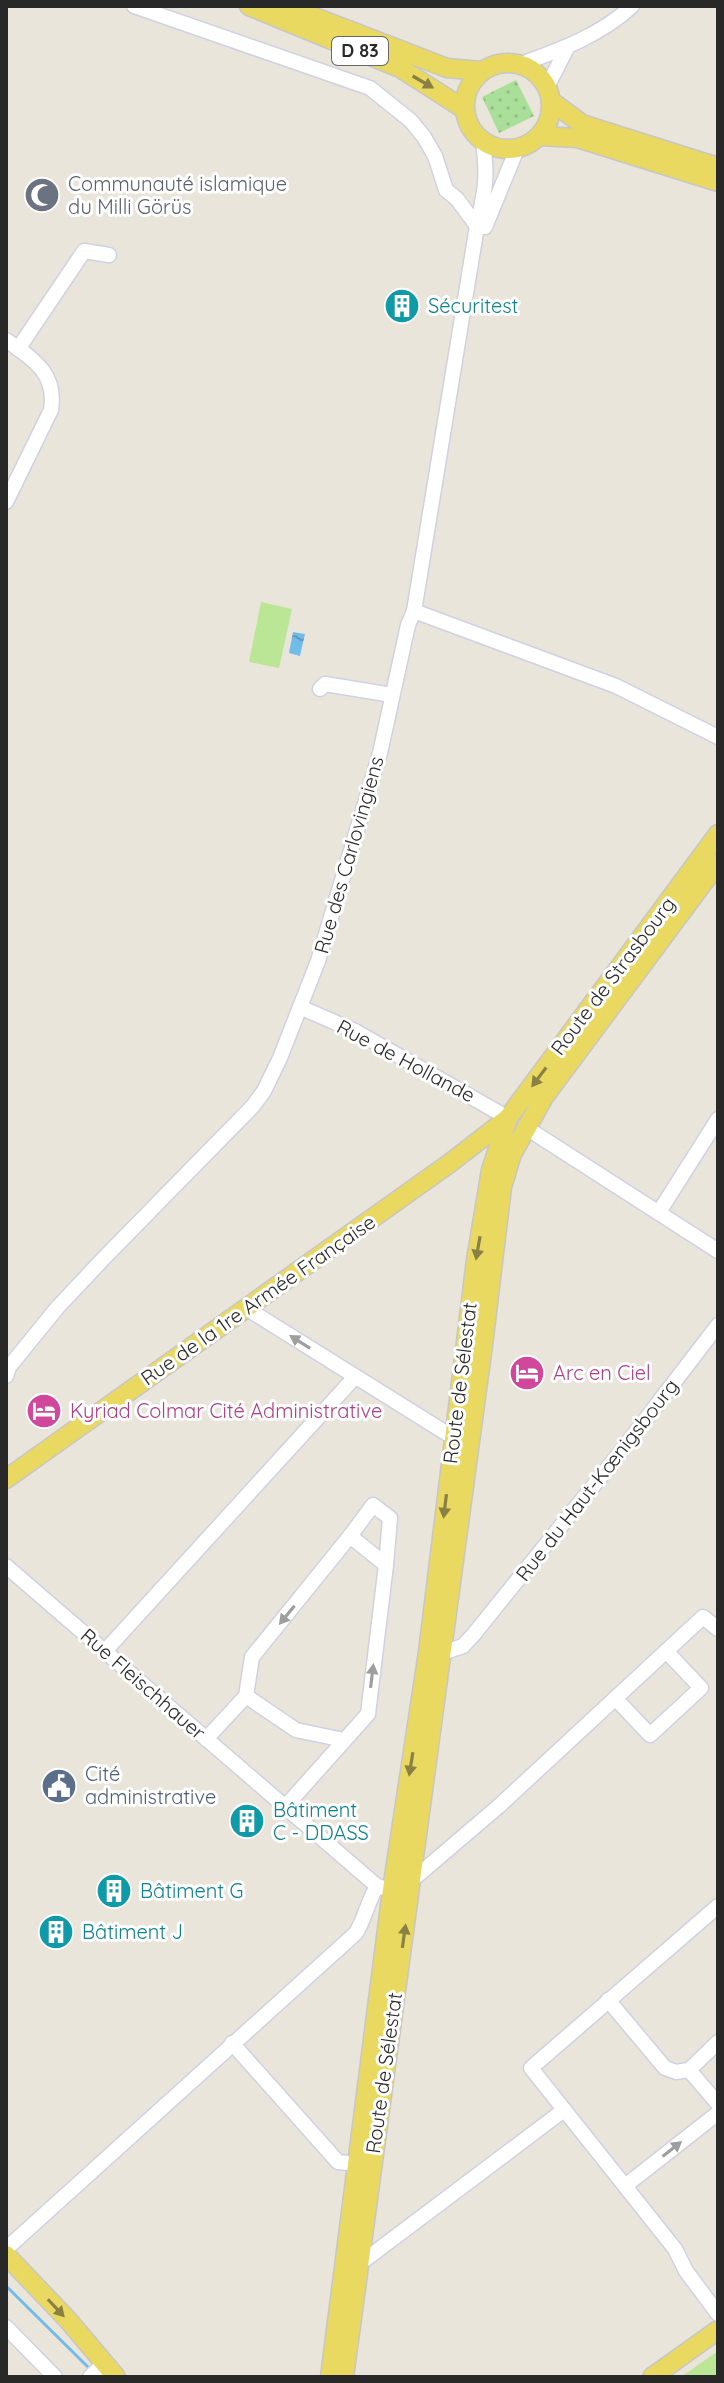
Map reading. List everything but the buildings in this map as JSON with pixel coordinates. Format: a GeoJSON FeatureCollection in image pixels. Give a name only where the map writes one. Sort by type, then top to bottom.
{"type":"FeatureCollection","features":[{"type":"Feature","properties":{"kind":"main road","name":"D 83"},"geometry":{"type":"LineString","coordinates":[[249,6],[400,68],[464,109]]}},
{"type":"Feature","properties":{"kind":"main road","name":"D 83"},"geometry":{"type":"LineString","coordinates":[[286,6],[447,68],[481,71]]}},
{"type":"Feature","properties":{"kind":"main road"},"geometry":{"type":"LineString","coordinates":[[549,94],[551,114],[540,136],[517,149],[494,148],[483,142],[467,122],[464,109],[466,94],[481,71],[507,62],[521,64],[540,77],[549,94],[582,124],[718,167]]}},
{"type":"Feature","properties":{"kind":"main road"},"geometry":{"type":"LineString","coordinates":[[540,136],[577,138],[718,182]]}},
{"type":"Feature","properties":{"kind":"main road","name":"Route de Strasbourg"},"geometry":{"type":"LineString","coordinates":[[516,1123],[718,834]]}},
{"type":"Feature","properties":{"kind":"main road","name":"Route de Strasbourg"},"geometry":{"type":"LineString","coordinates":[[516,1123],[544,1097],[718,863]]}},
{"type":"Feature","properties":{"kind":"main road","name":"Rue de la 1re Armée Française"},"geometry":{"type":"LineString","coordinates":[[6,1479],[469,1150],[516,1123]]}},
{"type":"Feature","properties":{"kind":"main road","name":"Route de Sélestat"},"geometry":{"type":"LineString","coordinates":[[330,2377],[351,2266],[411,1881],[454,1438],[476,1260],[491,1170],[516,1123]]}},
{"type":"Feature","properties":{"kind":"main road","name":"Route de Sélestat"},"geometry":{"type":"LineString","coordinates":[[344,2377],[359,2164],[385,1888],[435,1652],[445,1632],[502,1187],[512,1154],[516,1123]]}},
{"type":"Feature","properties":{"kind":"main road"},"geometry":{"type":"LineString","coordinates":[[469,1150],[491,1170]]}},
{"type":"Feature","properties":{"kind":"main road"},"geometry":{"type":"LineString","coordinates":[[385,1888],[411,1881]]}},
{"type":"Feature","properties":{"kind":"main road"},"geometry":{"type":"LineString","coordinates":[[6,2252],[68,2320],[103,2373]]}},
{"type":"Feature","properties":{"kind":"main road"},"geometry":{"type":"LineString","coordinates":[[652,2377],[718,2330]]}},
{"type":"Feature","properties":{"kind":"street"},"geometry":{"type":"LineString","coordinates":[[134,6],[370,88],[411,121],[435,156],[446,190],[457,199],[476,234]]}},
{"type":"Feature","properties":{"kind":"street"},"geometry":{"type":"LineString","coordinates":[[521,64],[567,48],[619,18],[632,6]]}},
{"type":"Feature","properties":{"kind":"street"},"geometry":{"type":"LineString","coordinates":[[549,94],[567,48]]}},
{"type":"Feature","properties":{"kind":"street","name":"Rue des Carlovingiens"},"geometry":{"type":"LineString","coordinates":[[7,1370],[57,1308],[253,1106],[269,1080],[302,1008],[380,753],[408,625],[414,611],[476,234],[487,187],[483,142]]}},
{"type":"Feature","properties":{"kind":"street","name":"Rue des Carlovingiens"},"geometry":{"type":"LineString","coordinates":[[476,234],[483,230],[517,149]]}},
{"type":"Feature","properties":{"kind":"street"},"geometry":{"type":"LineString","coordinates":[[457,199],[487,187]]}},
{"type":"Feature","properties":{"kind":"street"},"geometry":{"type":"LineString","coordinates":[[6,502],[51,410],[53,396],[48,378],[38,364],[12,344],[84,251],[109,255]]}},
{"type":"Feature","properties":{"kind":"street"},"geometry":{"type":"LineString","coordinates":[[414,611],[616,686],[718,737]]}},
{"type":"Feature","properties":{"kind":"street"},"geometry":{"type":"LineString","coordinates":[[320,689],[325,684],[392,695]]}},
{"type":"Feature","properties":{"kind":"street","name":"Rue de Hollande"},"geometry":{"type":"LineString","coordinates":[[302,1008],[355,1031],[516,1123],[718,1251]]}},
{"type":"Feature","properties":{"kind":"street"},"geometry":{"type":"LineString","coordinates":[[659,1212],[718,1119]]}},
{"type":"Feature","properties":{"kind":"street"},"geometry":{"type":"LineString","coordinates":[[246,1308],[454,1438]]}},
{"type":"Feature","properties":{"kind":"street","name":"Rue du Haut-Kœnigsbourg"},"geometry":{"type":"LineString","coordinates":[[435,1652],[463,1646],[474,1634],[718,1325]]}},
{"type":"Feature","properties":{"kind":"street"},"geometry":{"type":"LineString","coordinates":[[105,1651],[355,1377]]}},
{"type":"Feature","properties":{"kind":"street"},"geometry":{"type":"LineString","coordinates":[[206,1739],[246,1696],[252,1657],[373,1505],[390,1518],[368,1714],[285,1807]]}},
{"type":"Feature","properties":{"kind":"street"},"geometry":{"type":"LineString","coordinates":[[350,1536],[386,1565]]}},
{"type":"Feature","properties":{"kind":"street","name":"Rue Fleischhauer"},"geometry":{"type":"LineString","coordinates":[[6,1566],[285,1807],[385,1888]]}},
{"type":"Feature","properties":{"kind":"street"},"geometry":{"type":"LineString","coordinates":[[411,1881],[499,1806],[703,1617],[718,1629]]}},
{"type":"Feature","properties":{"kind":"street"},"geometry":{"type":"LineString","coordinates":[[445,1632],[461,1636],[474,1634]]}},
{"type":"Feature","properties":{"kind":"street"},"geometry":{"type":"LineString","coordinates":[[615,1698],[650,1735],[701,1688],[666,1651]]}},
{"type":"Feature","properties":{"kind":"street"},"geometry":{"type":"LineString","coordinates":[[246,1696],[296,1730],[344,1740]]}},
{"type":"Feature","properties":{"kind":"street"},"geometry":{"type":"LineString","coordinates":[[6,2252],[356,1933],[365,1918],[368,1902],[385,1888]]}},
{"type":"Feature","properties":{"kind":"street"},"geometry":{"type":"LineString","coordinates":[[718,1906],[531,2068],[675,2249],[686,2271],[718,2314]]}},
{"type":"Feature","properties":{"kind":"street"},"geometry":{"type":"LineString","coordinates":[[608,2000],[665,2068],[676,2072],[689,2070],[718,2042]]}},
{"type":"Feature","properties":{"kind":"street"},"geometry":{"type":"LineString","coordinates":[[232,2043],[338,2162],[359,2164]]}},
{"type":"Feature","properties":{"kind":"street"},"geometry":{"type":"LineString","coordinates":[[689,2070],[718,2104]]}},
{"type":"Feature","properties":{"kind":"street"},"geometry":{"type":"LineString","coordinates":[[351,2266],[564,2110]]}},
{"type":"Feature","properties":{"kind":"street"},"geometry":{"type":"LineString","coordinates":[[625,2186],[718,2113]]}},
{"type":"Feature","properties":{"kind":"street"},"geometry":{"type":"LineString","coordinates":[[6,2327],[55,2377]]}},
{"type":"Feature","properties":{"kind":"green space"},"geometry":{"type":"Polygon","coordinates":[[[516,80],[534,116],[499,133],[482,97],[516,80]]]}},
{"type":"Feature","properties":{"kind":"green space"},"geometry":{"type":"Polygon","coordinates":[[[261,602],[292,609],[279,668],[249,662],[261,602]]]}},
{"type":"Feature","properties":{"kind":"green space"},"geometry":{"type":"Polygon","coordinates":[[[718,2351],[718,2377],[681,2377],[718,2351]]]}},
{"type":"Feature","properties":{"kind":"water"},"geometry":{"type":"Polygon","coordinates":[[[293,632],[305,634],[300,656],[289,653],[293,632]]]}},
{"type":"Feature","properties":{"kind":"waterway"},"geometry":{"type":"LineString","coordinates":[[6,2286],[88,2367]]}},
{"type":"Feature","properties":{"kind":"place","name":"Communauté islamique du Milli Görüs"},"geometry":{"type":"Point","coordinates":[42,195]}},
{"type":"Feature","properties":{"kind":"place","name":"Sécuritest"},"geometry":{"type":"Point","coordinates":[402,306]}},
{"type":"Feature","properties":{"kind":"place","name":"Arc en Ciel"},"geometry":{"type":"Point","coordinates":[527,1373]}},
{"type":"Feature","properties":{"kind":"place","name":"Kyriad Colmar Cité Administrative"},"geometry":{"type":"Point","coordinates":[44,1411]}},
{"type":"Feature","properties":{"kind":"place","name":"Cité administrative"},"geometry":{"type":"Point","coordinates":[59,1786]}},
{"type":"Feature","properties":{"kind":"place","name":"Bâtiment C - DDASS"},"geometry":{"type":"Point","coordinates":[247,1821]}},
{"type":"Feature","properties":{"kind":"place","name":"Bâtiment G"},"geometry":{"type":"Point","coordinates":[114,1891]}},
{"type":"Feature","properties":{"kind":"place","name":"Bâtiment J"},"geometry":{"type":"Point","coordinates":[56,1932]}}]}
